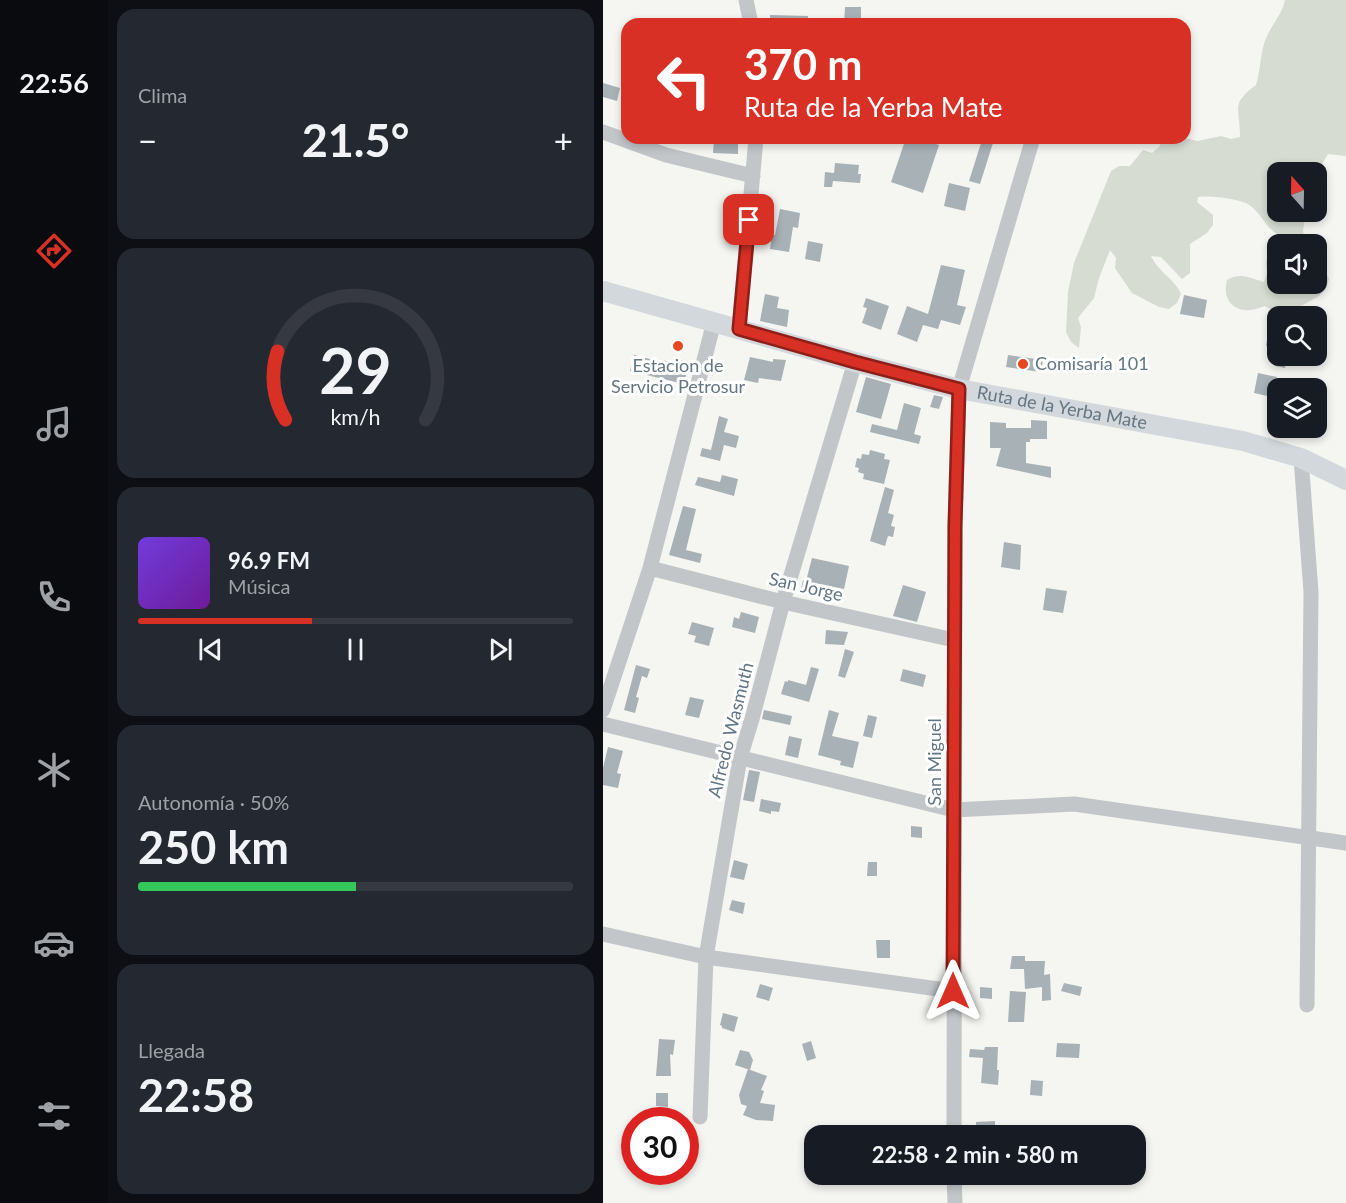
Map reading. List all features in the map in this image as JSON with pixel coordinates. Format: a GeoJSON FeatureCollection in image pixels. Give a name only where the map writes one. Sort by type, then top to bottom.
{"type":"FeatureCollection","features":[{"type":"Feature","properties":{"kind":"main road","name":"Ruta de la Yerba Mate"},"geometry":{"type":"LineString","coordinates":[[603,291],[959,389],[1243,441],[1301,458],[1346,480]]}},
{"type":"Feature","properties":{"kind":"street"},"geometry":{"type":"LineString","coordinates":[[746,0],[750,18]]}},
{"type":"Feature","properties":{"kind":"street"},"geometry":{"type":"LineString","coordinates":[[603,132],[621,139]]}},
{"type":"Feature","properties":{"kind":"street"},"geometry":{"type":"LineString","coordinates":[[636,144],[666,155],[753,177]]}},
{"type":"Feature","properties":{"kind":"street"},"geometry":{"type":"LineString","coordinates":[[739,329],[756,144]]}},
{"type":"Feature","properties":{"kind":"street","name":"San Miguel"},"geometry":{"type":"LineString","coordinates":[[954,1125],[954,640],[959,389],[1031,144]]}},
{"type":"Feature","properties":{"kind":"street"},"geometry":{"type":"LineString","coordinates":[[603,710],[650,568],[714,322]]}},
{"type":"Feature","properties":{"kind":"street","name":"Alfredo Wasmuth"},"geometry":{"type":"LineString","coordinates":[[700,1117],[707,957],[740,758],[783,602],[855,362]]}},
{"type":"Feature","properties":{"kind":"street"},"geometry":{"type":"LineString","coordinates":[[1301,458],[1311,592],[1307,1005]]}},
{"type":"Feature","properties":{"kind":"street","name":"San Jorge"},"geometry":{"type":"LineString","coordinates":[[650,568],[783,602],[954,640]]}},
{"type":"Feature","properties":{"kind":"street"},"geometry":{"type":"LineString","coordinates":[[603,724],[954,810],[1074,804],[1346,843]]}},
{"type":"Feature","properties":{"kind":"street"},"geometry":{"type":"LineString","coordinates":[[603,934],[707,957],[953,991]]}},
{"type":"Feature","properties":{"kind":"street"},"geometry":{"type":"LineString","coordinates":[[954,1185],[955,1203]]}},
{"type":"Feature","properties":{"kind":"shaded area"},"geometry":{"type":"Polygon","coordinates":[[[1285,0],[1346,0],[1346,156],[1328,154],[1323,162],[1267,162],[1267,222],[1304,222],[1304,234],[1277,234],[1248,204],[1227,198],[1198,197],[1197,202],[1213,215],[1213,225],[1207,233],[1190,244],[1190,273],[1182,279],[1161,257],[1151,256],[1181,294],[1177,303],[1169,309],[1159,307],[1132,293],[1115,268],[1116,258],[1110,250],[1094,298],[1078,318],[1081,327],[1079,348],[1071,342],[1066,332],[1068,292],[1074,263],[1111,171],[1119,166],[1130,166],[1143,150],[1152,153],[1160,144],[1191,144],[1191,140],[1198,141],[1221,136],[1231,139],[1240,137],[1238,107],[1243,97],[1256,85],[1268,33],[1282,10],[1285,0]]]}},
{"type":"Feature","properties":{"kind":"shaded area"},"geometry":{"type":"Polygon","coordinates":[[[1267,273],[1267,294],[1321,294],[1301,306],[1265,306],[1247,310],[1239,309],[1228,300],[1227,280],[1241,276],[1264,282],[1267,273]]]}},
{"type":"Feature","properties":{"kind":"building"},"geometry":{"type":"Polygon","coordinates":[[[845,7],[861,7],[861,18],[844,18],[845,7]]]}},
{"type":"Feature","properties":{"kind":"building"},"geometry":{"type":"Polygon","coordinates":[[[770,15],[808,16],[808,18],[770,18],[770,15]]]}},
{"type":"Feature","properties":{"kind":"building"},"geometry":{"type":"Polygon","coordinates":[[[603,83],[620,88],[617,101],[603,97],[603,83]]]}},
{"type":"Feature","properties":{"kind":"building"},"geometry":{"type":"Polygon","coordinates":[[[714,144],[738,144],[738,154],[713,153],[714,144]]]}},
{"type":"Feature","properties":{"kind":"building"},"geometry":{"type":"Polygon","coordinates":[[[904,144],[939,145],[923,193],[891,182],[904,144]]]}},
{"type":"Feature","properties":{"kind":"building"},"geometry":{"type":"Polygon","coordinates":[[[981,144],[993,144],[980,184],[969,181],[981,144]]]}},
{"type":"Feature","properties":{"kind":"building"},"geometry":{"type":"Polygon","coordinates":[[[835,163],[859,165],[860,183],[833,181],[832,187],[824,187],[825,172],[834,173],[835,163]]]}},
{"type":"Feature","properties":{"kind":"building"},"geometry":{"type":"Polygon","coordinates":[[[949,183],[970,188],[965,211],[944,206],[949,183]]]}},
{"type":"Feature","properties":{"kind":"building"},"geometry":{"type":"Polygon","coordinates":[[[780,209],[800,213],[798,228],[793,227],[789,252],[770,249],[780,209]]]}},
{"type":"Feature","properties":{"kind":"building"},"geometry":{"type":"Polygon","coordinates":[[[808,241],[823,244],[820,262],[805,259],[808,241]]]}},
{"type":"Feature","properties":{"kind":"building"},"geometry":{"type":"Polygon","coordinates":[[[941,265],[965,270],[957,305],[966,307],[960,325],[941,320],[938,329],[923,325],[917,342],[897,334],[907,306],[928,314],[941,265]]]}},
{"type":"Feature","properties":{"kind":"building"},"geometry":{"type":"Polygon","coordinates":[[[765,294],[779,297],[777,308],[789,310],[787,327],[760,321],[765,294]]]}},
{"type":"Feature","properties":{"kind":"building"},"geometry":{"type":"Polygon","coordinates":[[[1184,295],[1207,300],[1204,318],[1180,314],[1184,295]]]}},
{"type":"Feature","properties":{"kind":"building"},"geometry":{"type":"Polygon","coordinates":[[[866,298],[889,306],[881,330],[862,323],[867,308],[863,307],[866,298]]]}},
{"type":"Feature","properties":{"kind":"building"},"geometry":{"type":"Polygon","coordinates":[[[634,355],[662,362],[662,360],[680,364],[681,360],[689,362],[684,384],[630,371],[634,355]]]}},
{"type":"Feature","properties":{"kind":"building"},"geometry":{"type":"Polygon","coordinates":[[[1008,355],[1043,360],[1041,372],[1006,367],[1008,355]]]}},
{"type":"Feature","properties":{"kind":"building"},"geometry":{"type":"Polygon","coordinates":[[[750,357],[773,362],[773,359],[786,360],[781,381],[759,378],[758,383],[744,380],[750,357]]]}},
{"type":"Feature","properties":{"kind":"building"},"geometry":{"type":"Polygon","coordinates":[[[1258,373],[1277,377],[1267,378],[1267,396],[1254,393],[1258,373]]]}},
{"type":"Feature","properties":{"kind":"building"},"geometry":{"type":"Polygon","coordinates":[[[866,377],[891,384],[881,419],[856,412],[866,377]]]}},
{"type":"Feature","properties":{"kind":"building"},"geometry":{"type":"Polygon","coordinates":[[[934,395],[943,397],[939,409],[930,407],[934,395]]]}},
{"type":"Feature","properties":{"kind":"building"},"geometry":{"type":"Polygon","coordinates":[[[904,403],[921,408],[914,434],[921,436],[919,444],[870,432],[872,424],[897,430],[904,403]]]}},
{"type":"Feature","properties":{"kind":"building"},"geometry":{"type":"Polygon","coordinates":[[[719,416],[728,419],[724,432],[739,436],[736,448],[724,445],[720,461],[700,456],[702,448],[711,450],[719,416]]]}},
{"type":"Feature","properties":{"kind":"building"},"geometry":{"type":"Polygon","coordinates":[[[1031,420],[1047,421],[1047,439],[1030,439],[1030,442],[1026,442],[1026,463],[1051,467],[1051,478],[996,466],[1001,448],[990,448],[990,422],[1006,423],[1006,428],[1031,428],[1031,420]]]}},
{"type":"Feature","properties":{"kind":"building"},"geometry":{"type":"Polygon","coordinates":[[[870,450],[885,454],[884,459],[890,460],[884,484],[863,479],[864,474],[858,472],[859,468],[855,467],[857,458],[861,459],[862,454],[869,455],[870,450]]]}},
{"type":"Feature","properties":{"kind":"building"},"geometry":{"type":"Polygon","coordinates":[[[722,475],[738,479],[734,496],[695,485],[698,477],[720,482],[722,475]]]}},
{"type":"Feature","properties":{"kind":"building"},"geometry":{"type":"Polygon","coordinates":[[[885,487],[894,490],[888,513],[894,515],[891,526],[895,527],[893,537],[888,536],[885,546],[870,541],[885,487]]]}},
{"type":"Feature","properties":{"kind":"building"},"geometry":{"type":"Polygon","coordinates":[[[683,506],[696,509],[686,550],[702,554],[700,563],[669,555],[683,506]]]}},
{"type":"Feature","properties":{"kind":"building"},"geometry":{"type":"Polygon","coordinates":[[[1004,542],[1021,545],[1020,570],[1001,567],[1004,542]]]}},
{"type":"Feature","properties":{"kind":"building"},"geometry":{"type":"Polygon","coordinates":[[[812,558],[849,566],[844,589],[815,583],[812,596],[800,593],[812,558]]]}},
{"type":"Feature","properties":{"kind":"building"},"geometry":{"type":"Polygon","coordinates":[[[903,585],[926,592],[917,622],[893,616],[903,585]]]}},
{"type":"Feature","properties":{"kind":"building"},"geometry":{"type":"Polygon","coordinates":[[[1046,588],[1067,591],[1063,613],[1043,610],[1046,588]]]}},
{"type":"Feature","properties":{"kind":"building"},"geometry":{"type":"Polygon","coordinates":[[[741,612],[759,617],[755,633],[732,627],[734,617],[739,619],[741,612]]]}},
{"type":"Feature","properties":{"kind":"building"},"geometry":{"type":"Polygon","coordinates":[[[692,622],[714,628],[709,646],[694,642],[696,636],[688,634],[692,622]]]}},
{"type":"Feature","properties":{"kind":"building"},"geometry":{"type":"Polygon","coordinates":[[[826,630],[848,632],[844,645],[825,644],[826,630]]]}},
{"type":"Feature","properties":{"kind":"building"},"geometry":{"type":"Polygon","coordinates":[[[845,649],[854,652],[845,678],[838,676],[845,649]]]}},
{"type":"Feature","properties":{"kind":"building"},"geometry":{"type":"Polygon","coordinates":[[[636,665],[650,669],[647,678],[642,676],[636,697],[639,698],[635,713],[624,710],[636,665]]]}},
{"type":"Feature","properties":{"kind":"building"},"geometry":{"type":"Polygon","coordinates":[[[811,667],[819,669],[809,702],[781,694],[785,681],[806,685],[811,667]]]}},
{"type":"Feature","properties":{"kind":"building"},"geometry":{"type":"Polygon","coordinates":[[[903,669],[926,675],[923,687],[900,681],[903,669]]]}},
{"type":"Feature","properties":{"kind":"building"},"geometry":{"type":"Polygon","coordinates":[[[690,697],[704,700],[699,718],[685,715],[690,697]]]}},
{"type":"Feature","properties":{"kind":"building"},"geometry":{"type":"Polygon","coordinates":[[[764,710],[792,716],[790,725],[762,719],[764,710]]]}},
{"type":"Feature","properties":{"kind":"building"},"geometry":{"type":"Polygon","coordinates":[[[829,710],[839,713],[832,736],[859,742],[853,768],[840,765],[841,761],[818,755],[829,710]]]}},
{"type":"Feature","properties":{"kind":"building"},"geometry":{"type":"Polygon","coordinates":[[[868,715],[877,717],[872,738],[863,736],[868,715]]]}},
{"type":"Feature","properties":{"kind":"building"},"geometry":{"type":"Polygon","coordinates":[[[789,736],[802,739],[798,758],[785,755],[789,736]]]}},
{"type":"Feature","properties":{"kind":"building"},"geometry":{"type":"Polygon","coordinates":[[[608,747],[623,751],[617,773],[621,774],[618,788],[603,785],[603,768],[608,747]]]}},
{"type":"Feature","properties":{"kind":"building"},"geometry":{"type":"Polygon","coordinates":[[[749,770],[760,772],[754,802],[743,800],[749,770]]]}},
{"type":"Feature","properties":{"kind":"building"},"geometry":{"type":"Polygon","coordinates":[[[761,799],[781,803],[779,812],[771,811],[771,814],[759,811],[761,799]]]}},
{"type":"Feature","properties":{"kind":"building"},"geometry":{"type":"Polygon","coordinates":[[[911,826],[922,827],[922,838],[911,837],[911,826]]]}},
{"type":"Feature","properties":{"kind":"building"},"geometry":{"type":"Polygon","coordinates":[[[734,860],[748,864],[744,880],[730,877],[734,860]]]}},
{"type":"Feature","properties":{"kind":"building"},"geometry":{"type":"Polygon","coordinates":[[[868,862],[877,862],[877,876],[867,876],[868,862]]]}},
{"type":"Feature","properties":{"kind":"building"},"geometry":{"type":"Polygon","coordinates":[[[732,900],[745,903],[743,914],[729,910],[732,900]]]}},
{"type":"Feature","properties":{"kind":"building"},"geometry":{"type":"Polygon","coordinates":[[[876,940],[890,940],[890,958],[877,958],[876,940]]]}},
{"type":"Feature","properties":{"kind":"building"},"geometry":{"type":"Polygon","coordinates":[[[1012,956],[1025,956],[1025,961],[1045,961],[1044,975],[1050,974],[1051,1000],[1042,1001],[1042,987],[1025,989],[1024,969],[1010,969],[1012,956]]]}},
{"type":"Feature","properties":{"kind":"building"},"geometry":{"type":"Polygon","coordinates":[[[1064,983],[1082,987],[1080,996],[1061,991],[1064,983]]]}},
{"type":"Feature","properties":{"kind":"building"},"geometry":{"type":"Polygon","coordinates":[[[760,984],[773,988],[769,1001],[756,997],[760,984]]]}},
{"type":"Feature","properties":{"kind":"building"},"geometry":{"type":"Polygon","coordinates":[[[980,987],[992,988],[992,999],[980,998],[980,987]]]}},
{"type":"Feature","properties":{"kind":"building"},"geometry":{"type":"Polygon","coordinates":[[[1010,991],[1026,992],[1024,1022],[1008,1022],[1010,991]]]}},
{"type":"Feature","properties":{"kind":"building"},"geometry":{"type":"Polygon","coordinates":[[[723,1013],[738,1017],[734,1032],[720,1025],[723,1013]]]}},
{"type":"Feature","properties":{"kind":"building"},"geometry":{"type":"Polygon","coordinates":[[[659,1039],[675,1040],[673,1055],[670,1054],[671,1076],[656,1076],[659,1039]]]}},
{"type":"Feature","properties":{"kind":"building"},"geometry":{"type":"Polygon","coordinates":[[[811,1041],[816,1058],[807,1061],[802,1044],[811,1041]]]}},
{"type":"Feature","properties":{"kind":"building"},"geometry":{"type":"Polygon","coordinates":[[[1057,1043],[1080,1044],[1079,1058],[1056,1057],[1057,1043]]]}},
{"type":"Feature","properties":{"kind":"building"},"geometry":{"type":"Polygon","coordinates":[[[985,1047],[998,1047],[998,1085],[981,1083],[983,1058],[969,1057],[970,1049],[984,1050],[985,1047]]]}},
{"type":"Feature","properties":{"kind":"building"},"geometry":{"type":"Polygon","coordinates":[[[740,1050],[749,1052],[753,1060],[750,1070],[735,1065],[740,1050]]]}},
{"type":"Feature","properties":{"kind":"building"},"geometry":{"type":"Polygon","coordinates":[[[748,1069],[767,1076],[761,1090],[764,1091],[760,1103],[775,1105],[773,1121],[756,1120],[743,1115],[747,1106],[741,1104],[739,1095],[748,1069]]]}},
{"type":"Feature","properties":{"kind":"building"},"geometry":{"type":"Polygon","coordinates":[[[1031,1080],[1043,1081],[1042,1096],[1030,1095],[1031,1080]]]}},
{"type":"Feature","properties":{"kind":"building"},"geometry":{"type":"Polygon","coordinates":[[[656,1093],[668,1093],[668,1107],[656,1106],[656,1093]]]}},
{"type":"Feature","properties":{"kind":"building"},"geometry":{"type":"Polygon","coordinates":[[[995,1121],[995,1125],[976,1125],[976,1122],[995,1121]]]}},
{"type":"Feature","properties":{"kind":"place","name":"Estacion de Servicio Petrosur"},"geometry":{"type":"Point","coordinates":[678,346]}},
{"type":"Feature","properties":{"kind":"place","name":"Comisaría 101"},"geometry":{"type":"Point","coordinates":[1023,364]}},
{"type":"Feature","properties":{"kind":"route"},"geometry":{"type":"LineString","coordinates":[[749,220],[739,329],[959,389],[955,526],[953,991]]}}]}
